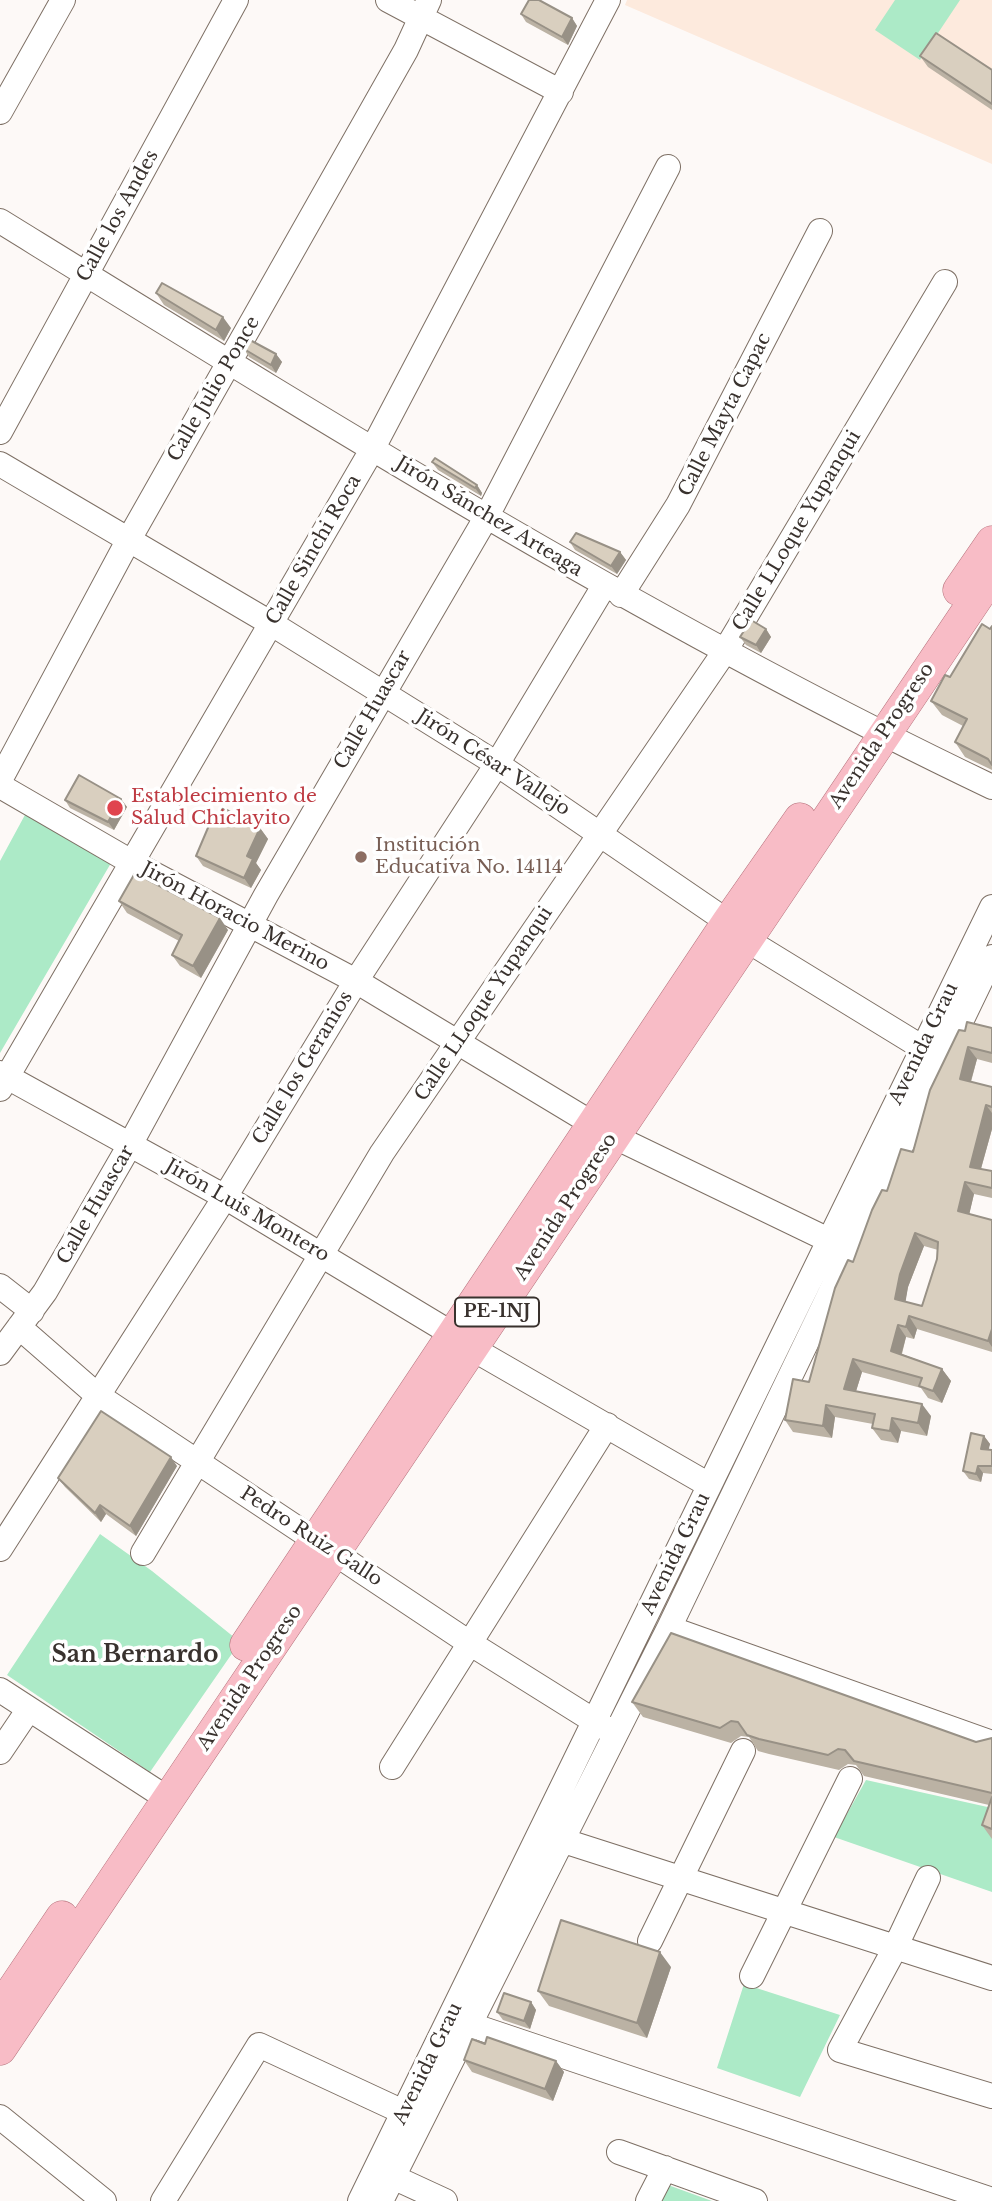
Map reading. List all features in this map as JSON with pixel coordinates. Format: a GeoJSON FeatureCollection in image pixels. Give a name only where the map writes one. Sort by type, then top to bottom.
{"type":"FeatureCollection","features":[{"type":"Feature","properties":{"kind":"main road","name":"Avenida Progreso"},"geometry":{"type":"LineString","coordinates":[[874,731],[992,542]]}},
{"type":"Feature","properties":{"kind":"main road","name":"Avenida Progreso"},"geometry":{"type":"LineString","coordinates":[[0,2049],[160,1793],[736,930],[874,731],[992,575]]}},
{"type":"Feature","properties":{"kind":"main road","name":"Avenida Progreso"},"geometry":{"type":"LineString","coordinates":[[0,2009],[160,1793]]}},
{"type":"Feature","properties":{"kind":"street"},"geometry":{"type":"LineString","coordinates":[[0,112],[62,0]]}},
{"type":"Feature","properties":{"kind":"street","name":"Calle los Andes"},"geometry":{"type":"LineString","coordinates":[[0,432],[236,0]]}},
{"type":"Feature","properties":{"kind":"street"},"geometry":{"type":"LineString","coordinates":[[388,0],[425,9],[561,92]]}},
{"type":"Feature","properties":{"kind":"street","name":"Calle Sinchi Roca"},"geometry":{"type":"LineString","coordinates":[[2,1080],[133,863],[373,448],[608,0]]}},
{"type":"Feature","properties":{"kind":"street","name":"Calle Julio Ponce"},"geometry":{"type":"LineString","coordinates":[[0,780],[128,541],[406,50],[425,9]]}},
{"type":"Feature","properties":{"kind":"street","name":"Calle Huascar"},"geometry":{"type":"LineString","coordinates":[[0,1353],[25,1319],[131,1143],[250,924],[487,516],[667,167]]}},
{"type":"Feature","properties":{"kind":"street","name":"Jirón Sánchez Arteaga"},"geometry":{"type":"LineString","coordinates":[[0,220],[229,363],[613,591],[874,731],[992,787]]}},
{"type":"Feature","properties":{"kind":"street","name":"Calle Mayta Capac"},"geometry":{"type":"LineString","coordinates":[[613,591],[678,505],[820,231]]}},
{"type":"Feature","properties":{"kind":"street","name":"Calle LLoque Yupanqui"},"geometry":{"type":"LineString","coordinates":[[143,1553],[382,1153],[725,651],[945,282]]}},
{"type":"Feature","properties":{"kind":"street","name":"Jirón César Vallejo"},"geometry":{"type":"LineString","coordinates":[[0,464],[272,624],[497,764],[602,834],[736,930],[932,1055]]}},
{"type":"Feature","properties":{"kind":"street","name":"Calle los Geranios"},"geometry":{"type":"LineString","coordinates":[[0,1549],[7,1521],[97,1395],[226,1197],[356,981],[613,591]]}},
{"type":"Feature","properties":{"kind":"street","name":"Jirón Horacio Merino"},"geometry":{"type":"LineString","coordinates":[[0,786],[133,863],[356,981],[604,1129],[850,1251]]}},
{"type":"Feature","properties":{"kind":"street","name":"Avenida Grau"},"geometry":{"type":"LineString","coordinates":[[381,2201],[393,2177],[413,2116],[604,1728],[669,1628],[850,1251],[992,907]]}},
{"type":"Feature","properties":{"kind":"street","name":"Avenida Grau"},"geometry":{"type":"LineString","coordinates":[[360,2201],[468,2024],[561,1840],[604,1728],[709,1485],[827,1239],[932,1055],[989,969]]}},
{"type":"Feature","properties":{"kind":"street","name":"Jirón Luis Montero"},"geometry":{"type":"LineString","coordinates":[[2,1080],[131,1143],[226,1197],[463,1342],[709,1485]]}},
{"type":"Feature","properties":{"kind":"street","name":"Pedro Ruiz Gallo"},"geometry":{"type":"LineString","coordinates":[[0,1286],[25,1319],[97,1395],[468,1642],[604,1728]]}},
{"type":"Feature","properties":{"kind":"street"},"geometry":{"type":"LineString","coordinates":[[392,1767],[468,1642],[607,1425]]}},
{"type":"Feature","properties":{"kind":"street"},"geometry":{"type":"LineString","coordinates":[[669,1628],[992,1743]]}},
{"type":"Feature","properties":{"kind":"street"},"geometry":{"type":"LineString","coordinates":[[0,1690],[160,1793]]}},
{"type":"Feature","properties":{"kind":"street"},"geometry":{"type":"LineString","coordinates":[[0,1752],[29,1709]]}},
{"type":"Feature","properties":{"kind":"street"},"geometry":{"type":"LineString","coordinates":[[650,1941],[743,1751]]}},
{"type":"Feature","properties":{"kind":"street"},"geometry":{"type":"LineString","coordinates":[[752,1976],[850,1779]]}},
{"type":"Feature","properties":{"kind":"street"},"geometry":{"type":"LineString","coordinates":[[561,1840],[992,1978]]}},
{"type":"Feature","properties":{"kind":"street"},"geometry":{"type":"LineString","coordinates":[[928,1878],[895,1948],[840,2050],[992,2096]]}},
{"type":"Feature","properties":{"kind":"street"},"geometry":{"type":"LineString","coordinates":[[468,2024],[992,2200]]}},
{"type":"Feature","properties":{"kind":"street"},"geometry":{"type":"LineString","coordinates":[[163,2201],[259,2045],[413,2116]]}},
{"type":"Feature","properties":{"kind":"street"},"geometry":{"type":"LineString","coordinates":[[0,2117],[104,2201]]}},
{"type":"Feature","properties":{"kind":"street"},"geometry":{"type":"LineString","coordinates":[[619,2152],[751,2200]]}},
{"type":"Feature","properties":{"kind":"street"},"geometry":{"type":"LineString","coordinates":[[649,2201],[665,2168]]}},
{"type":"Feature","properties":{"kind":"street"},"geometry":{"type":"LineString","coordinates":[[393,2177],[445,2201]]}},
{"type":"Feature","properties":{"kind":"shaded area"},"geometry":{"type":"Polygon","coordinates":[[[627,0],[992,0],[992,164],[625,5],[627,0]]]}},
{"type":"Feature","properties":{"kind":"green space"},"geometry":{"type":"Polygon","coordinates":[[[895,0],[960,0],[920,60],[875,30],[895,0]]]}},
{"type":"Feature","properties":{"kind":"green space"},"geometry":{"type":"Polygon","coordinates":[[[26,813],[111,863],[0,1053],[0,861],[26,813]]]}},
{"type":"Feature","properties":{"kind":"green space"},"geometry":{"type":"Polygon","coordinates":[[[100,1534],[152,1571],[240,1642],[150,1772],[7,1675],[100,1534]]]}},
{"type":"Feature","properties":{"kind":"green space"},"geometry":{"type":"Polygon","coordinates":[[[866,1780],[992,1808],[992,1892],[834,1837],[866,1780]]]}},
{"type":"Feature","properties":{"kind":"green space"},"geometry":{"type":"Polygon","coordinates":[[[744,1984],[840,2015],[800,2097],[717,2068],[744,1984]]]}},
{"type":"Feature","properties":{"kind":"green space"},"geometry":{"type":"Polygon","coordinates":[[[668,2185],[712,2201],[661,2201],[668,2185]]]}},
{"type":"Feature","properties":{"kind":"building"},"geometry":{"type":"Polygon","coordinates":[[[529,0],[539,0],[572,18],[562,37],[521,14],[529,0]]]}},
{"type":"Feature","properties":{"kind":"building"},"geometry":{"type":"Polygon","coordinates":[[[936,33],[992,70],[992,104],[920,56],[936,33]]]}},
{"type":"Feature","properties":{"kind":"building"},"geometry":{"type":"Polygon","coordinates":[[[162,283],[223,317],[216,330],[156,293],[162,283]]]}},
{"type":"Feature","properties":{"kind":"building"},"geometry":{"type":"Polygon","coordinates":[[[250,340],[276,354],[271,365],[244,349],[250,340]]]}},
{"type":"Feature","properties":{"kind":"building"},"geometry":{"type":"Polygon","coordinates":[[[435,458],[477,485],[475,488],[432,462],[435,458]]]}},
{"type":"Feature","properties":{"kind":"building"},"geometry":{"type":"Polygon","coordinates":[[[576,533],[620,552],[611,566],[570,542],[576,533]]]}},
{"type":"Feature","properties":{"kind":"building"},"geometry":{"type":"Polygon","coordinates":[[[751,620],[766,629],[756,645],[740,637],[751,620]]]}},
{"type":"Feature","properties":{"kind":"building"},"geometry":{"type":"Polygon","coordinates":[[[982,624],[990,629],[992,626],[992,765],[988,759],[955,742],[967,719],[931,701],[945,675],[950,677],[982,624]]]}},
{"type":"Feature","properties":{"kind":"building"},"geometry":{"type":"Polygon","coordinates":[[[79,775],[121,799],[108,822],[65,800],[79,775]]]}},
{"type":"Feature","properties":{"kind":"building"},"geometry":{"type":"Polygon","coordinates":[[[223,808],[260,828],[247,856],[253,859],[244,878],[196,856],[210,823],[214,825],[223,808]]]}},
{"type":"Feature","properties":{"kind":"building"},"geometry":{"type":"Polygon","coordinates":[[[135,873],[220,918],[193,966],[172,955],[182,935],[119,901],[135,873]]]}},
{"type":"Feature","properties":{"kind":"building"},"geometry":{"type":"Polygon","coordinates":[[[967,1022],[992,1028],[992,1053],[968,1047],[960,1079],[992,1087],[992,1107],[986,1105],[970,1167],[992,1171],[992,1188],[965,1182],[958,1211],[992,1220],[992,1329],[988,1341],[909,1316],[906,1327],[898,1325],[891,1351],[942,1369],[933,1391],[919,1386],[922,1378],[853,1359],[844,1389],[922,1404],[918,1423],[892,1418],[890,1431],[872,1428],[875,1414],[826,1405],[823,1426],[785,1420],[793,1379],[809,1382],[835,1288],[848,1260],[853,1262],[882,1190],[887,1191],[901,1149],[913,1152],[930,1090],[959,1030],[965,1031],[967,1022]],[[915,1233],[900,1274],[895,1299],[922,1306],[937,1259],[938,1242],[915,1233]]]}},
{"type":"Feature","properties":{"kind":"building"},"geometry":{"type":"Polygon","coordinates":[[[101,1411],[171,1457],[130,1526],[100,1505],[95,1513],[58,1478],[101,1411]]]}},
{"type":"Feature","properties":{"kind":"building"},"geometry":{"type":"Polygon","coordinates":[[[971,1433],[984,1436],[981,1449],[992,1450],[992,1466],[978,1466],[976,1474],[963,1471],[971,1433]]]}},
{"type":"Feature","properties":{"kind":"building"},"geometry":{"type":"Polygon","coordinates":[[[671,1633],[976,1742],[992,1738],[992,1793],[854,1761],[845,1750],[838,1749],[828,1755],[759,1739],[747,1735],[738,1722],[731,1721],[720,1728],[632,1702],[671,1633]]]}},
{"type":"Feature","properties":{"kind":"building"},"geometry":{"type":"Polygon","coordinates":[[[992,1797],[992,1829],[982,1825],[992,1797]]]}},
{"type":"Feature","properties":{"kind":"building"},"geometry":{"type":"Polygon","coordinates":[[[561,1920],[660,1952],[637,2023],[538,1991],[561,1920]]]}},
{"type":"Feature","properties":{"kind":"building"},"geometry":{"type":"Polygon","coordinates":[[[504,1993],[531,2002],[524,2021],[497,2012],[504,1993]]]}},
{"type":"Feature","properties":{"kind":"building"},"geometry":{"type":"Polygon","coordinates":[[[487,2037],[556,2061],[545,2089],[464,2060],[472,2039],[485,2044],[487,2037]]]}},
{"type":"Feature","properties":{"kind":"place","name":"Establecimiento de Salud Chiclayito"},"geometry":{"type":"Point","coordinates":[115,808]}},
{"type":"Feature","properties":{"kind":"place","name":"Institución Educativa No. 14114"},"geometry":{"type":"Point","coordinates":[361,857]}},
{"type":"Feature","properties":{"kind":"district","name":"San Bernardo"},"geometry":{"type":"Point","coordinates":[135,1656]}}]}
